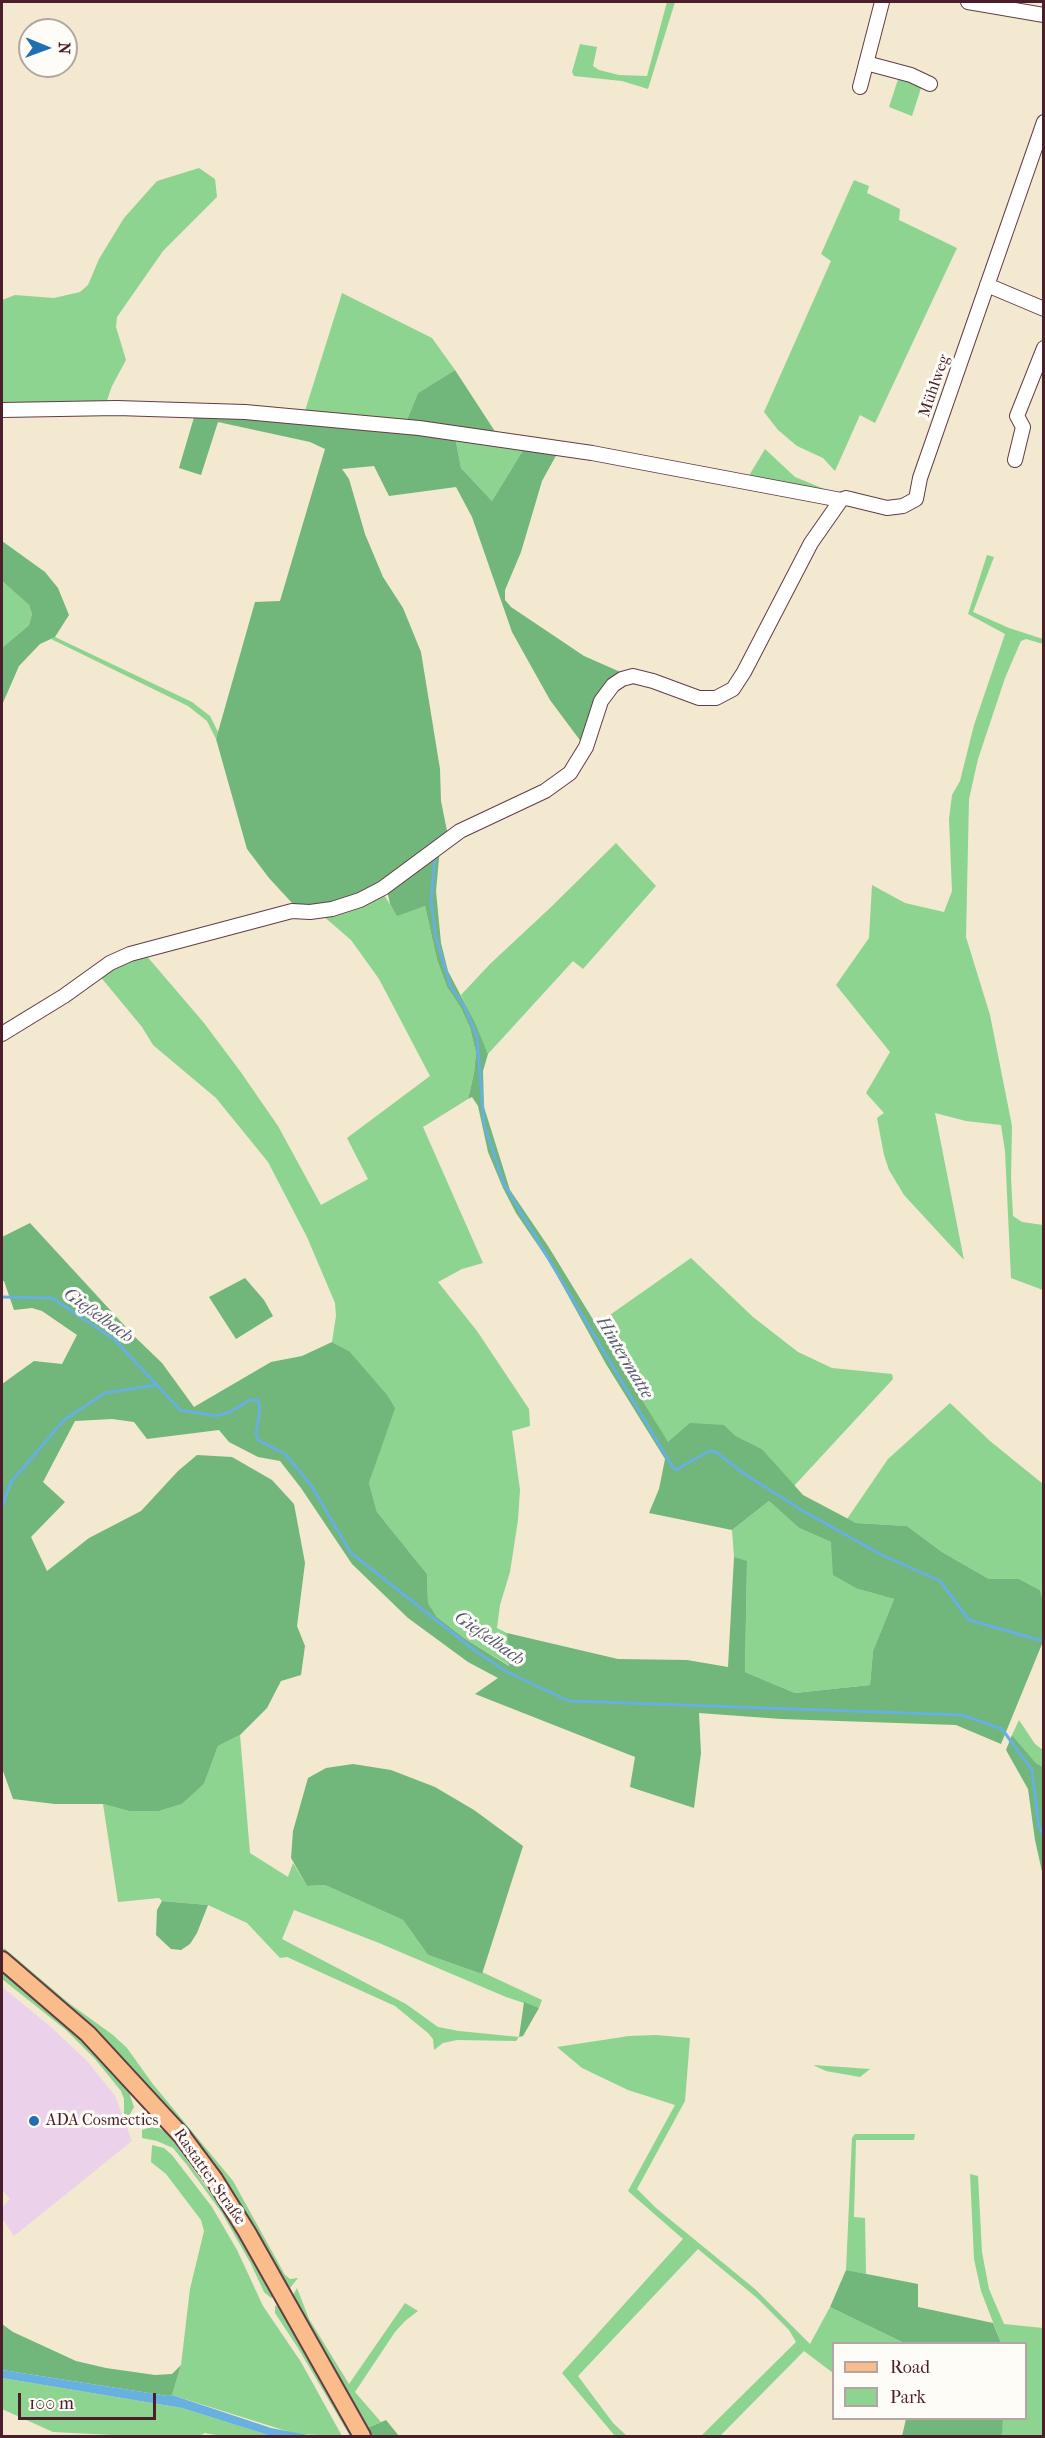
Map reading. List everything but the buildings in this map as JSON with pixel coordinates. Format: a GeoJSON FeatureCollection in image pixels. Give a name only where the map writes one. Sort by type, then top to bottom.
{"type":"FeatureCollection","features":[{"type":"Feature","properties":{"kind":"main road","name":"Rastatter Straße"},"geometry":{"type":"LineString","coordinates":[[2,1960],[88,2034],[182,2136],[214,2179],[247,2232],[362,2436]]}},
{"type":"Feature","properties":{"kind":"street"},"geometry":{"type":"LineString","coordinates":[[860,87],[882,2]]}},
{"type":"Feature","properties":{"kind":"street"},"geometry":{"type":"LineString","coordinates":[[968,2],[1044,15]]}},
{"type":"Feature","properties":{"kind":"street"},"geometry":{"type":"LineString","coordinates":[[866,63],[911,75],[930,84]]}},
{"type":"Feature","properties":{"kind":"street","name":"Mühlweg"},"geometry":{"type":"LineString","coordinates":[[842,500],[846,498],[896,508],[916,499],[920,478],[1044,122]]}},
{"type":"Feature","properties":{"kind":"street"},"geometry":{"type":"LineString","coordinates":[[987,285],[1044,309]]}},
{"type":"Feature","properties":{"kind":"street"},"geometry":{"type":"LineString","coordinates":[[1015,460],[1023,427],[1017,416],[1044,348]]}},
{"type":"Feature","properties":{"kind":"street"},"geometry":{"type":"LineString","coordinates":[[2,411],[117,408],[246,412],[419,428],[592,453],[842,500],[811,543],[733,689],[716,698],[699,698],[633,676],[622,679],[613,685],[601,701],[586,747],[570,773],[526,801],[460,831],[383,888],[360,900],[332,909],[310,912],[292,911],[130,954],[110,963],[64,996],[2,1034]]}},
{"type":"Feature","properties":{"kind":"shaded area"},"geometry":{"type":"Polygon","coordinates":[[[2,1987],[51,2027],[88,2062],[115,2096],[132,2141],[14,2236],[2,2218],[2,2207],[10,2199],[2,2190],[2,1987]]]}},
{"type":"Feature","properties":{"kind":"green space"},"geometry":{"type":"Polygon","coordinates":[[[667,2],[675,2],[648,89],[622,81],[574,76],[572,72],[580,44],[597,47],[593,66],[599,70],[619,75],[647,76],[667,2]]]}},
{"type":"Feature","properties":{"kind":"green space"},"geometry":{"type":"Polygon","coordinates":[[[900,73],[923,82],[912,116],[889,107],[900,73]]]}},
{"type":"Feature","properties":{"kind":"green space"},"geometry":{"type":"Polygon","coordinates":[[[199,168],[215,179],[217,197],[163,251],[117,317],[116,327],[126,360],[112,386],[105,406],[2,408],[2,300],[15,295],[54,298],[80,292],[88,285],[99,259],[124,218],[157,181],[199,168]]]}},
{"type":"Feature","properties":{"kind":"green space"},"geometry":{"type":"Polygon","coordinates":[[[854,180],[869,186],[867,193],[900,209],[899,220],[957,248],[875,423],[860,415],[835,471],[823,458],[797,446],[778,430],[764,412],[831,261],[821,254],[854,180]]]}},
{"type":"Feature","properties":{"kind":"green space"},"geometry":{"type":"Polygon","coordinates":[[[342,293],[432,338],[455,370],[418,393],[406,422],[304,414],[342,293]]]}},
{"type":"Feature","properties":{"kind":"green space"},"geometry":{"type":"Polygon","coordinates":[[[455,370],[496,433],[406,422],[418,393],[455,370]]]}},
{"type":"Feature","properties":{"kind":"green space"},"geometry":{"type":"Polygon","coordinates":[[[195,414],[455,437],[461,468],[492,501],[525,447],[558,452],[542,481],[521,552],[505,590],[505,600],[511,607],[584,656],[625,674],[611,682],[585,747],[550,700],[512,632],[472,517],[456,487],[389,496],[374,466],[342,469],[349,479],[365,534],[383,577],[403,608],[421,652],[440,769],[441,801],[447,831],[443,839],[351,900],[321,904],[293,904],[247,849],[216,739],[255,602],[280,601],[325,449],[310,442],[218,422],[201,475],[179,468],[195,414]]]}},
{"type":"Feature","properties":{"kind":"green space"},"geometry":{"type":"Polygon","coordinates":[[[455,437],[525,447],[492,501],[461,468],[455,437]]]}},
{"type":"Feature","properties":{"kind":"green space"},"geometry":{"type":"Polygon","coordinates":[[[765,449],[795,477],[839,495],[747,479],[765,449]]]}},
{"type":"Feature","properties":{"kind":"green space"},"geometry":{"type":"Polygon","coordinates":[[[2,541],[45,572],[58,588],[69,615],[55,637],[40,644],[19,666],[2,705],[2,648],[29,625],[32,614],[29,605],[2,581],[2,541]]]}},
{"type":"Feature","properties":{"kind":"green space"},"geometry":{"type":"Polygon","coordinates":[[[987,555],[994,557],[973,612],[1009,628],[1043,639],[1043,644],[1026,639],[1021,641],[1005,678],[978,759],[969,799],[966,937],[990,1015],[1012,1126],[1013,1216],[1022,1222],[1043,1225],[1043,1290],[1011,1278],[1005,1151],[1001,1125],[966,1121],[935,1113],[964,1260],[904,1195],[889,1170],[884,1155],[877,1118],[884,1113],[866,1093],[890,1052],[836,985],[869,938],[872,885],[905,903],[944,912],[952,891],[949,819],[952,795],[960,781],[974,725],[1005,634],[968,614],[987,555]]]}},
{"type":"Feature","properties":{"kind":"green space"},"geometry":{"type":"Polygon","coordinates":[[[2,581],[29,605],[32,614],[29,625],[2,648],[2,581]]]}},
{"type":"Feature","properties":{"kind":"green space"},"geometry":{"type":"Polygon","coordinates":[[[55,637],[192,702],[210,716],[218,732],[216,739],[207,721],[188,706],[51,639],[55,637]]]}},
{"type":"Feature","properties":{"kind":"green space"},"geometry":{"type":"Polygon","coordinates":[[[616,843],[656,886],[583,969],[573,961],[488,1054],[461,995],[490,964],[616,843]]]}},
{"type":"Feature","properties":{"kind":"green space"},"geometry":{"type":"Polygon","coordinates":[[[440,848],[436,891],[441,943],[448,971],[488,1054],[483,1071],[484,1107],[510,1190],[548,1246],[668,1442],[690,1423],[724,1425],[736,1436],[762,1449],[803,1495],[856,1523],[907,1526],[942,1552],[989,1579],[1019,1579],[1040,1590],[1043,1601],[1042,1644],[1001,1744],[956,1725],[781,1719],[699,1713],[701,1753],[694,1808],[630,1787],[635,1757],[475,1694],[498,1678],[468,1662],[408,1618],[352,1564],[280,1461],[258,1457],[229,1442],[219,1430],[147,1439],[134,1422],[112,1419],[75,1421],[43,1482],[65,1502],[31,1537],[47,1571],[89,1538],[141,1511],[178,1471],[197,1455],[232,1457],[272,1480],[294,1504],[305,1563],[297,1626],[305,1646],[301,1675],[281,1681],[267,1708],[240,1735],[218,1746],[204,1784],[182,1804],[159,1811],[129,1811],[103,1804],[55,1804],[13,1799],[2,1768],[2,1384],[34,1361],[62,1364],[77,1335],[42,1311],[32,1308],[14,1310],[4,1281],[2,1281],[2,1237],[30,1223],[135,1337],[162,1363],[194,1407],[271,1362],[302,1356],[332,1342],[349,1351],[387,1395],[395,1408],[369,1483],[377,1512],[427,1574],[428,1603],[437,1617],[464,1638],[509,1666],[507,1633],[618,1659],[687,1660],[728,1667],[734,1557],[747,1561],[745,1672],[795,1693],[870,1685],[873,1651],[894,1599],[858,1589],[833,1575],[831,1542],[799,1528],[769,1501],[732,1530],[649,1513],[659,1489],[665,1459],[606,1364],[550,1263],[516,1213],[503,1188],[488,1152],[478,1106],[472,1097],[468,1099],[476,1053],[470,1028],[461,1008],[447,987],[437,960],[425,906],[397,916],[390,904],[387,890],[440,848]]]}},
{"type":"Feature","properties":{"kind":"green space"},"geometry":{"type":"Polygon","coordinates":[[[382,892],[397,915],[425,906],[437,960],[447,987],[461,1008],[470,1028],[476,1053],[468,1099],[423,1127],[483,1263],[462,1269],[438,1282],[477,1331],[529,1409],[530,1426],[512,1431],[520,1490],[518,1520],[510,1572],[500,1605],[497,1628],[507,1633],[510,1666],[464,1638],[437,1617],[428,1603],[427,1574],[377,1512],[369,1483],[380,1449],[349,1351],[332,1342],[336,1316],[335,1303],[307,1237],[268,1162],[216,1098],[153,1045],[142,1027],[99,975],[145,954],[204,1023],[240,1071],[278,1126],[321,1205],[368,1179],[347,1138],[430,1076],[379,979],[351,940],[322,915],[382,892]]]}},
{"type":"Feature","properties":{"kind":"green space"},"geometry":{"type":"Polygon","coordinates":[[[691,1258],[753,1317],[798,1352],[832,1368],[892,1374],[893,1379],[794,1486],[762,1449],[736,1436],[724,1425],[668,1443],[597,1324],[691,1258]]]}},
{"type":"Feature","properties":{"kind":"green space"},"geometry":{"type":"Polygon","coordinates":[[[245,1278],[264,1300],[273,1316],[236,1339],[209,1297],[245,1278]]]}},
{"type":"Feature","properties":{"kind":"green space"},"geometry":{"type":"Polygon","coordinates":[[[950,1403],[990,1441],[1043,1484],[1043,1601],[1040,1590],[1019,1579],[989,1579],[942,1552],[907,1526],[856,1523],[847,1519],[888,1459],[950,1403]]]}},
{"type":"Feature","properties":{"kind":"green space"},"geometry":{"type":"Polygon","coordinates":[[[769,1501],[799,1528],[831,1542],[858,1589],[894,1599],[873,1651],[870,1685],[795,1693],[745,1672],[747,1562],[734,1557],[732,1530],[769,1501]]]}},
{"type":"Feature","properties":{"kind":"green space"},"geometry":{"type":"Polygon","coordinates":[[[1019,1720],[1035,1744],[1043,1750],[1043,1767],[1036,1763],[1012,1735],[1019,1720]]]}},
{"type":"Feature","properties":{"kind":"green space"},"geometry":{"type":"Polygon","coordinates":[[[240,1735],[250,1853],[288,1877],[293,1863],[307,1886],[325,1885],[403,1920],[428,1955],[482,1974],[482,1972],[542,2000],[539,2008],[506,1997],[294,1910],[282,1939],[406,2004],[438,2027],[519,2037],[516,2041],[457,2040],[443,2043],[434,2050],[433,2039],[428,2033],[395,2006],[287,1957],[280,1958],[247,1923],[208,1905],[162,1901],[159,1898],[118,1902],[103,1804],[129,1811],[159,1811],[182,1804],[204,1784],[218,1746],[240,1735]]]}},
{"type":"Feature","properties":{"kind":"green space"},"geometry":{"type":"Polygon","coordinates":[[[1012,1735],[1036,1763],[1043,1767],[1043,1876],[1028,1789],[1006,1750],[1012,1735]]]}},
{"type":"Feature","properties":{"kind":"green space"},"geometry":{"type":"Polygon","coordinates":[[[353,1764],[391,1770],[435,1787],[474,1810],[523,1846],[482,1974],[428,1955],[403,1920],[325,1885],[307,1886],[291,1858],[293,1831],[308,1778],[326,1768],[353,1764]]]}},
{"type":"Feature","properties":{"kind":"green space"},"geometry":{"type":"Polygon","coordinates":[[[162,1901],[208,1905],[197,1933],[190,1944],[181,1950],[171,1949],[156,1935],[157,1910],[162,1901]]]}},
{"type":"Feature","properties":{"kind":"green space"},"geometry":{"type":"Polygon","coordinates":[[[4,1948],[70,2004],[127,2048],[152,2083],[233,2181],[285,2275],[290,2279],[298,2278],[290,2288],[287,2288],[174,2115],[82,2020],[2,1953],[4,1948]]]}},
{"type":"Feature","properties":{"kind":"green space"},"geometry":{"type":"Polygon","coordinates":[[[2,1966],[85,2039],[129,2092],[134,2107],[129,2116],[124,2118],[124,2099],[121,2091],[95,2059],[66,2030],[2,1979],[2,1966]]]}},
{"type":"Feature","properties":{"kind":"green space"},"geometry":{"type":"Polygon","coordinates":[[[524,2002],[539,2008],[523,2036],[519,2037],[524,2002]]]}},
{"type":"Feature","properties":{"kind":"green space"},"geometry":{"type":"Polygon","coordinates":[[[656,2035],[690,2038],[685,2101],[637,2189],[656,2208],[755,2289],[810,2344],[830,2307],[902,2342],[832,2342],[832,2372],[804,2351],[720,2436],[701,2436],[796,2342],[789,2330],[757,2298],[698,2249],[578,2376],[613,2423],[627,2436],[615,2436],[562,2373],[683,2239],[628,2191],[675,2105],[628,2090],[582,2068],[557,2047],[629,2036],[656,2035]]]}},
{"type":"Feature","properties":{"kind":"green space"},"geometry":{"type":"Polygon","coordinates":[[[813,2065],[870,2069],[860,2077],[826,2071],[813,2065]]]}},
{"type":"Feature","properties":{"kind":"green space"},"geometry":{"type":"Polygon","coordinates":[[[154,2126],[167,2132],[244,2240],[274,2296],[271,2298],[264,2292],[222,2213],[173,2148],[142,2138],[142,2130],[154,2126]]]}},
{"type":"Feature","properties":{"kind":"green space"},"geometry":{"type":"Polygon","coordinates":[[[855,2134],[915,2134],[914,2140],[856,2140],[854,2217],[865,2218],[866,2274],[846,2270],[852,2138],[855,2134]]]}},
{"type":"Feature","properties":{"kind":"green space"},"geometry":{"type":"Polygon","coordinates":[[[152,2145],[164,2148],[172,2155],[212,2207],[237,2250],[263,2306],[301,2362],[342,2436],[296,2434],[172,2395],[181,2365],[190,2289],[204,2231],[201,2220],[166,2174],[151,2162],[152,2145]]]}},
{"type":"Feature","properties":{"kind":"green space"},"geometry":{"type":"Polygon","coordinates":[[[970,2174],[978,2176],[982,2252],[989,2289],[1004,2324],[1043,2328],[1043,2436],[1001,2436],[1003,2420],[1027,2420],[1027,2342],[1001,2342],[981,2291],[974,2259],[970,2174]]]}},
{"type":"Feature","properties":{"kind":"green space"},"geometry":{"type":"Polygon","coordinates":[[[846,2270],[918,2284],[918,2307],[993,2323],[1001,2342],[902,2342],[830,2307],[846,2270]]]}},
{"type":"Feature","properties":{"kind":"green space"},"geometry":{"type":"Polygon","coordinates":[[[297,2288],[309,2319],[349,2384],[405,2303],[418,2311],[395,2332],[355,2392],[381,2422],[365,2429],[291,2299],[297,2288]]]}},
{"type":"Feature","properties":{"kind":"green space"},"geometry":{"type":"Polygon","coordinates":[[[280,2305],[357,2436],[350,2436],[275,2313],[275,2306],[280,2305]]]}},
{"type":"Feature","properties":{"kind":"green space"},"geometry":{"type":"Polygon","coordinates":[[[2,2324],[13,2332],[76,2361],[106,2368],[155,2375],[172,2374],[181,2365],[172,2395],[2,2370],[2,2324]]]}},
{"type":"Feature","properties":{"kind":"green space"},"geometry":{"type":"Polygon","coordinates":[[[2,2378],[182,2408],[271,2436],[222,2436],[205,2433],[199,2436],[132,2436],[53,2432],[2,2409],[2,2378]]]}},
{"type":"Feature","properties":{"kind":"green space"},"geometry":{"type":"Polygon","coordinates":[[[386,2420],[399,2436],[369,2436],[365,2429],[386,2420]]]}},
{"type":"Feature","properties":{"kind":"green space"},"geometry":{"type":"Polygon","coordinates":[[[906,2420],[1003,2420],[1001,2436],[902,2436],[906,2420]]]}},
{"type":"Feature","properties":{"kind":"water"},"geometry":{"type":"Polygon","coordinates":[[[2,2370],[172,2395],[271,2428],[313,2436],[271,2436],[182,2408],[2,2378],[2,2370]]]}},
{"type":"Feature","properties":{"kind":"waterway","name":"Hintermatte"},"geometry":{"type":"LineString","coordinates":[[435,856],[431,901],[436,938],[451,987],[464,1006],[477,1036],[484,1124],[504,1184],[672,1466],[676,1470],[709,1451],[716,1452],[746,1475],[805,1512],[880,1554],[940,1581],[969,1620],[1043,1641]]}},
{"type":"Feature","properties":{"kind":"waterway","name":"Gießelbach"},"geometry":{"type":"LineString","coordinates":[[2,1297],[52,1298],[115,1340],[180,1410],[216,1416],[230,1412],[250,1400],[258,1400],[260,1409],[256,1434],[258,1440],[285,1454],[311,1485],[351,1553],[474,1650],[507,1672],[569,1701],[962,1715],[1002,1729],[1032,1770],[1039,1827],[1044,1836]]}},
{"type":"Feature","properties":{"kind":"waterway"},"geometry":{"type":"LineString","coordinates":[[2,1507],[11,1482],[64,1420],[105,1393],[157,1385]]}},
{"type":"Feature","properties":{"kind":"place","name":"ADA Cosmectics"},"geometry":{"type":"Point","coordinates":[34,2121]}}]}
